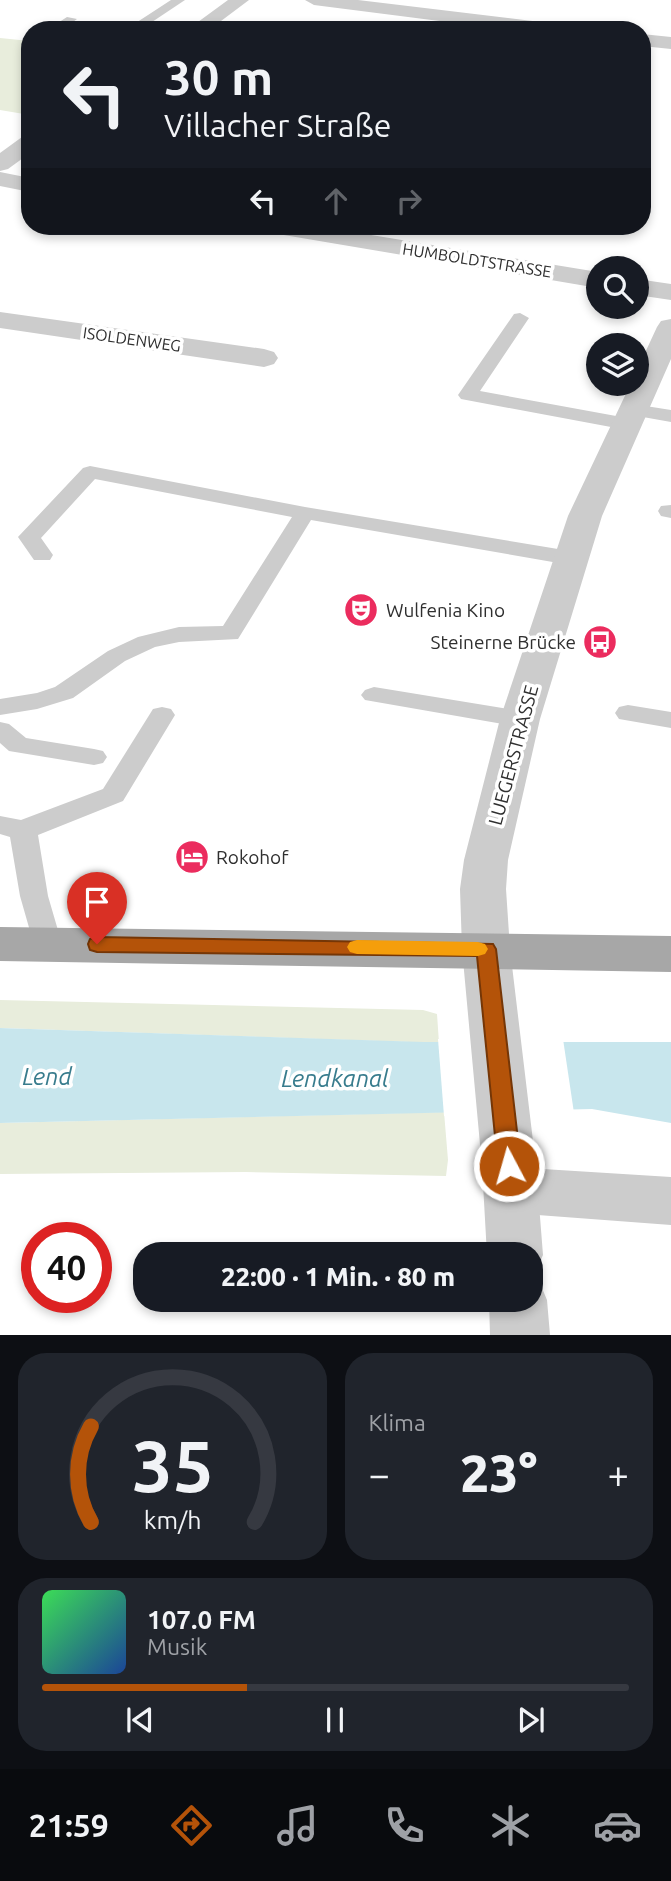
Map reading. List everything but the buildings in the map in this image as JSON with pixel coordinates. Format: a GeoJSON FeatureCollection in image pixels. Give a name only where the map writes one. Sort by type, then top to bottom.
{"type":"FeatureCollection","features":[{"type":"Feature","properties":{"kind":"main road"},"geometry":{"type":"LineString","coordinates":[[0,944],[486,949],[671,954]]}},
{"type":"Feature","properties":{"kind":"street"},"geometry":{"type":"LineString","coordinates":[[208,21],[235,0]]}},
{"type":"Feature","properties":{"kind":"street"},"geometry":{"type":"LineString","coordinates":[[314,0],[484,21]]}},
{"type":"Feature","properties":{"kind":"street"},"geometry":{"type":"LineString","coordinates":[[651,41],[671,43]]}},
{"type":"Feature","properties":{"kind":"street"},"geometry":{"type":"LineString","coordinates":[[0,164],[21,149]]}},
{"type":"Feature","properties":{"kind":"street"},"geometry":{"type":"LineString","coordinates":[[0,179],[21,183]]}},
{"type":"Feature","properties":{"kind":"street","name":"HUMBOLDTSTRASSE"},"geometry":{"type":"LineString","coordinates":[[326,235],[586,278]]}},
{"type":"Feature","properties":{"kind":"street"},"geometry":{"type":"LineString","coordinates":[[649,289],[671,292]]}},
{"type":"Feature","properties":{"kind":"street","name":"ISOLDENWEG"},"geometry":{"type":"LineString","coordinates":[[0,320],[264,358]]}},
{"type":"Feature","properties":{"kind":"street","name":"LUEGERSTRASSE"},"geometry":{"type":"LineString","coordinates":[[514,1242],[486,949],[483,889],[486,860],[520,719],[584,516],[671,327]]}},
{"type":"Feature","properties":{"kind":"street"},"geometry":{"type":"LineString","coordinates":[[510,1178],[671,1201]]}},
{"type":"Feature","properties":{"kind":"street"},"geometry":{"type":"LineString","coordinates":[[518,1312],[520,1335]]}},
{"type":"Feature","properties":{"kind":"lane"},"geometry":{"type":"LineString","coordinates":[[145,21],[179,0]]}},
{"type":"Feature","properties":{"kind":"lane"},"geometry":{"type":"LineString","coordinates":[[520,318],[468,396],[630,417],[671,416]]}},
{"type":"Feature","properties":{"kind":"lane"},"geometry":{"type":"LineString","coordinates":[[42,555],[29,537],[90,472],[305,513],[570,558]]}},
{"type":"Feature","properties":{"kind":"lane"},"geometry":{"type":"LineString","coordinates":[[0,707],[29,704],[74,688],[127,648],[171,635],[206,631],[230,634],[305,513]]}},
{"type":"Feature","properties":{"kind":"lane"},"geometry":{"type":"LineString","coordinates":[[374,695],[520,719]]}},
{"type":"Feature","properties":{"kind":"lane"},"geometry":{"type":"LineString","coordinates":[[628,713],[671,720]]}},
{"type":"Feature","properties":{"kind":"lane"},"geometry":{"type":"LineString","coordinates":[[47,944],[12,827],[113,795],[162,715]]}},
{"type":"Feature","properties":{"kind":"lane"},"geometry":{"type":"LineString","coordinates":[[0,730],[18,745],[94,757]]}},
{"type":"Feature","properties":{"kind":"green space"},"geometry":{"type":"Polygon","coordinates":[[[0,38],[21,40],[21,114],[0,110],[0,38]]]}},
{"type":"Feature","properties":{"kind":"green space"},"geometry":{"type":"Polygon","coordinates":[[[0,1000],[423,1010],[437,1014],[439,1043],[0,1028],[0,1000]]]}},
{"type":"Feature","properties":{"kind":"green space"},"geometry":{"type":"Polygon","coordinates":[[[444,1112],[448,1160],[446,1176],[246,1172],[0,1174],[0,1123],[444,1112]]]}},
{"type":"Feature","properties":{"kind":"water","name":"Lend"},"geometry":{"type":"Polygon","coordinates":[[[0,1028],[424,1042],[671,1042],[671,1123],[592,1109],[0,1123],[0,1028]]]}},
{"type":"Feature","properties":{"kind":"pier"},"geometry":{"type":"Polygon","coordinates":[[[438,1039],[563,1039],[574,1113],[444,1116],[438,1039]]]}},
{"type":"Feature","properties":{"kind":"slow traffic"},"geometry":{"type":"LineString","coordinates":[[357,947],[478,949]]}},
{"type":"Feature","properties":{"kind":"place","name":"Wulfenia Kino"},"geometry":{"type":"Point","coordinates":[361,610]}},
{"type":"Feature","properties":{"kind":"place","name":"Steinerne Brücke"},"geometry":{"type":"Point","coordinates":[600,642]}},
{"type":"Feature","properties":{"kind":"place","name":"Rokohof"},"geometry":{"type":"Point","coordinates":[192,857]}},
{"type":"Feature","properties":{"kind":"route"},"geometry":{"type":"LineString","coordinates":[[97,944],[486,949],[509,1166]]}},
{"type":"Feature","properties":{"kind":"water label","name":"Lendkanal"},"geometry":{"type":"Point","coordinates":[335,1078]}}]}
